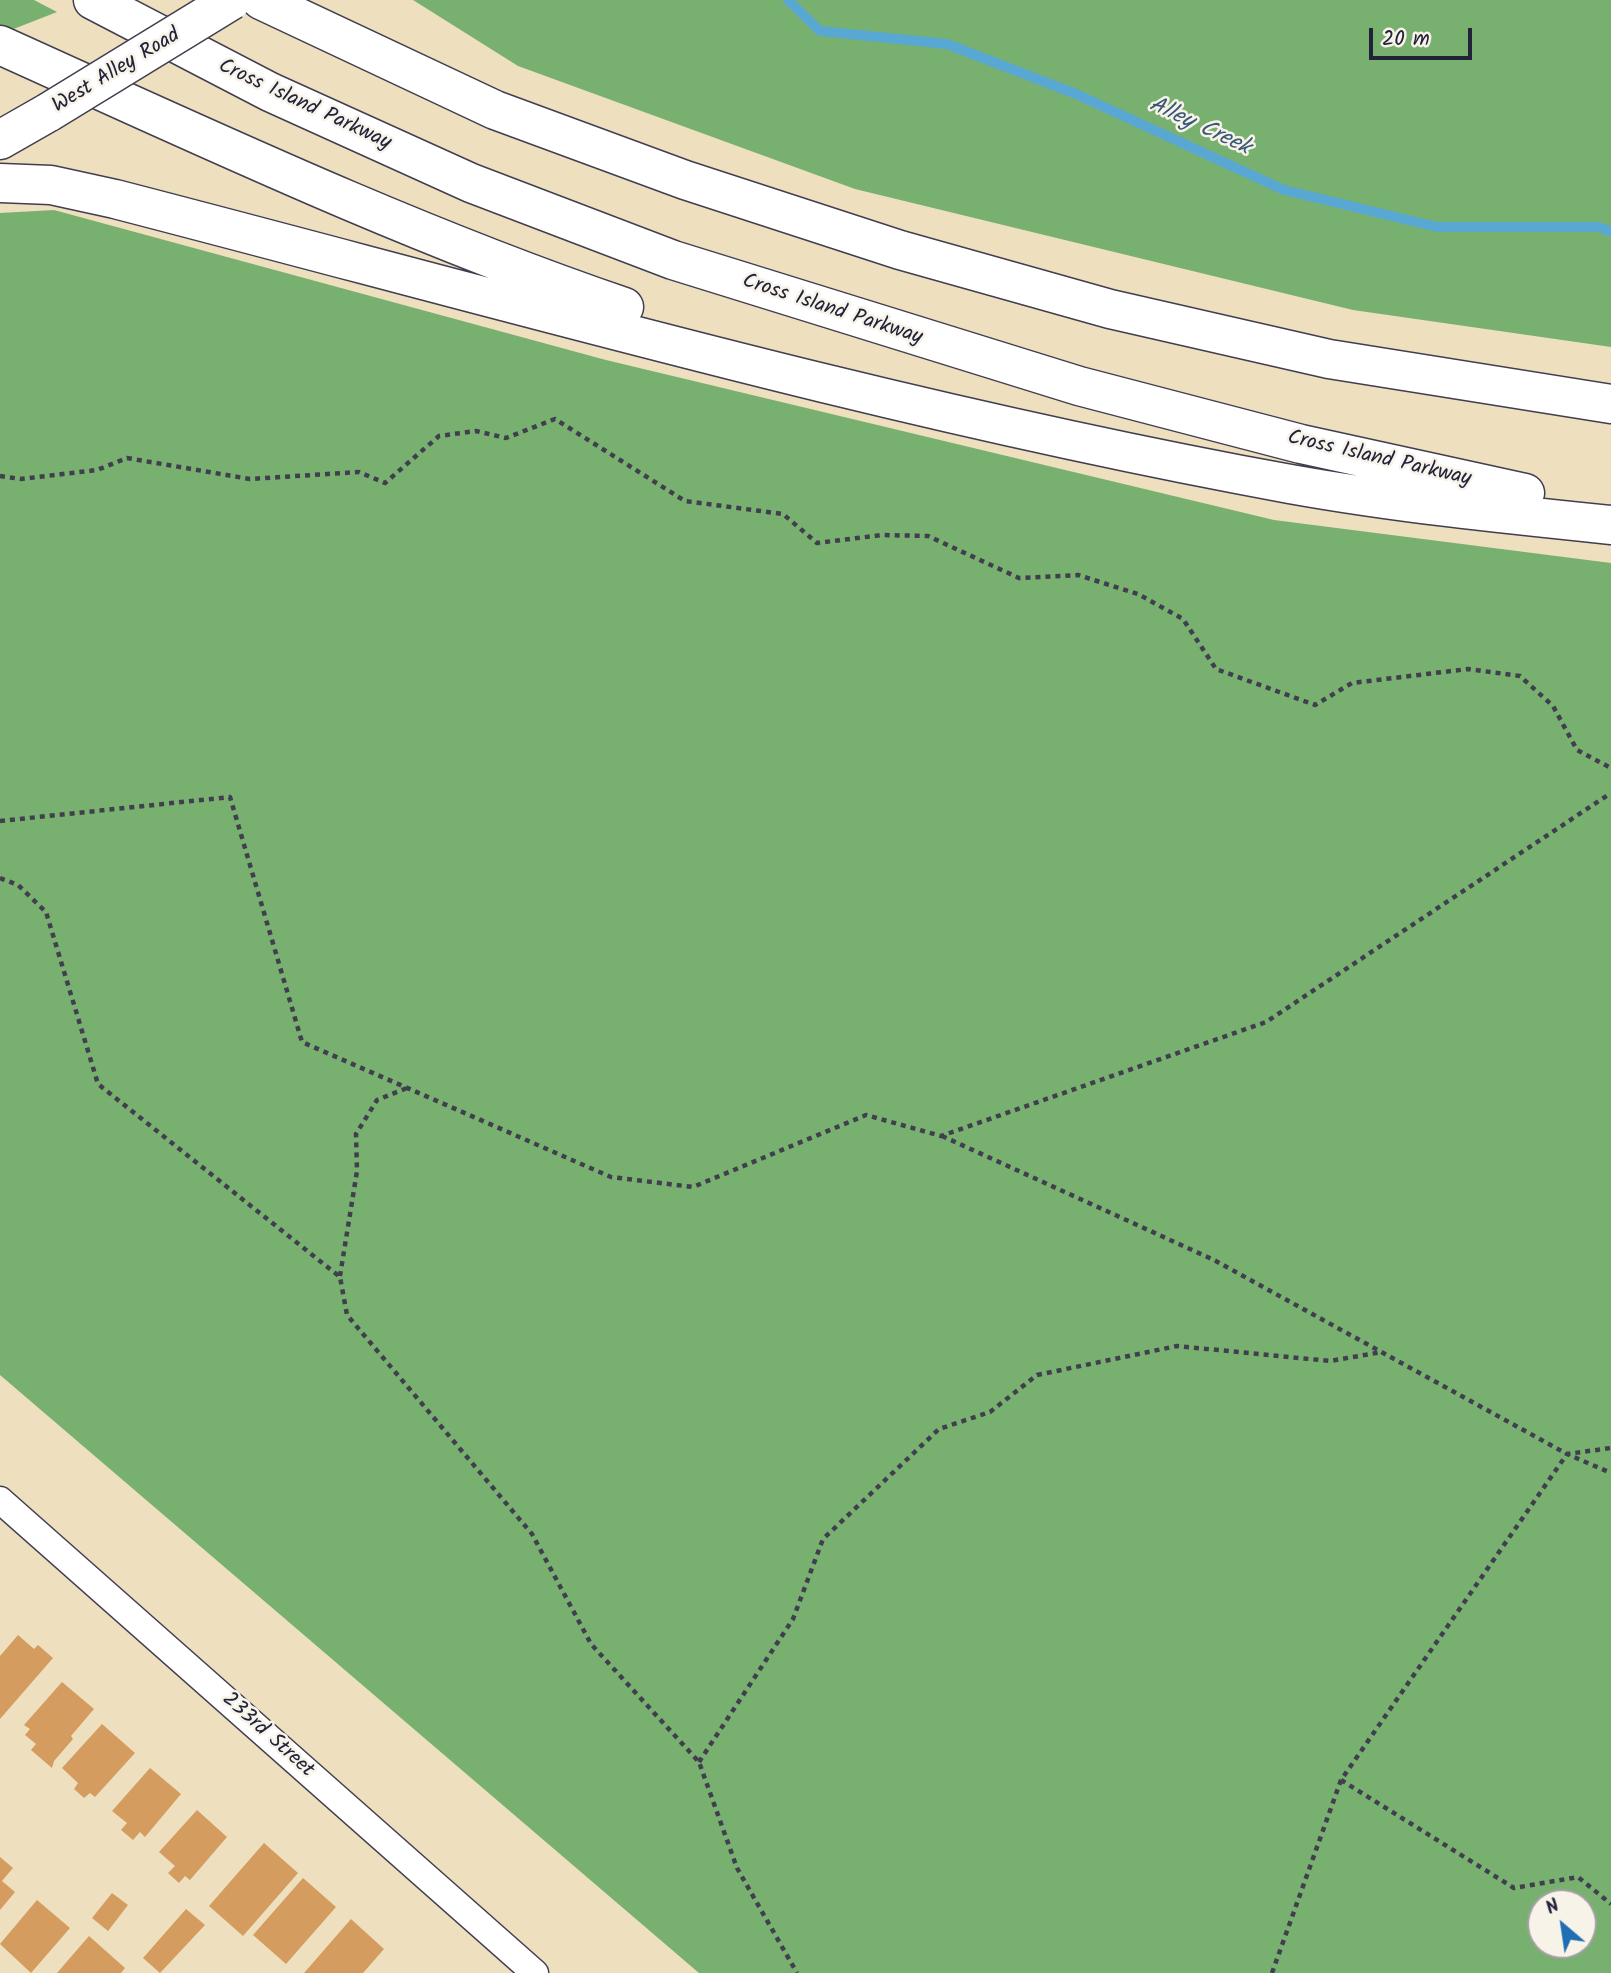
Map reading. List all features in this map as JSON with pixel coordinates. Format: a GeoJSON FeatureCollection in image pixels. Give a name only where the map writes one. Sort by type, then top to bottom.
{"type":"FeatureCollection","features":[{"type":"Feature","properties":{"kind":"main road","name":"Cross Island Parkway"},"geometry":{"type":"LineString","coordinates":[[93,0],[270,92],[471,183],[673,260],[1079,386],[1301,444],[1533,495],[1611,507]]}},
{"type":"Feature","properties":{"kind":"main road","name":"West Alley Road"},"geometry":{"type":"LineString","coordinates":[[0,140],[232,0]]}},
{"type":"Feature","properties":{"kind":"main road"},"geometry":{"type":"LineString","coordinates":[[261,0],[495,110],[685,180],[900,250],[1110,309],[1329,359],[1611,404]]}},
{"type":"Feature","properties":{"kind":"main road"},"geometry":{"type":"LineString","coordinates":[[0,45],[337,197],[520,271],[674,323],[898,390],[1083,440],[1295,485]]}},
{"type":"Feature","properties":{"kind":"main road"},"geometry":{"type":"LineString","coordinates":[[0,183],[51,185],[115,199],[880,397],[1083,444],[1295,485],[1611,525]]}},
{"type":"Feature","properties":{"kind":"street","name":"233rd Street"},"geometry":{"type":"LineString","coordinates":[[0,1500],[535,1973]]}},
{"type":"Feature","properties":{"kind":"path"},"geometry":{"type":"LineString","coordinates":[[0,476],[21,479],[97,470],[127,458],[250,479],[359,471],[385,483],[439,436],[476,431],[506,438],[555,419],[685,501],[783,514],[817,543],[882,535],[928,536],[1019,578],[1078,575],[1138,594],[1183,619],[1216,669],[1315,705],[1352,683],[1468,669],[1520,676],[1553,706],[1577,750],[1611,768]]}},
{"type":"Feature","properties":{"kind":"path"},"geometry":{"type":"LineString","coordinates":[[942,1136],[1266,1022],[1611,793]]}},
{"type":"Feature","properties":{"kind":"path"},"geometry":{"type":"LineString","coordinates":[[0,821],[230,797],[302,1042],[611,1177],[693,1187],[866,1115],[942,1136],[1214,1260],[1567,1454],[1611,1473]]}},
{"type":"Feature","properties":{"kind":"path"},"geometry":{"type":"LineString","coordinates":[[0,878],[19,885],[46,912],[99,1084],[340,1276]]}},
{"type":"Feature","properties":{"kind":"path"},"geometry":{"type":"LineString","coordinates":[[407,1088],[377,1100],[356,1134],[357,1171],[340,1276],[347,1315],[532,1534],[591,1644],[699,1762],[737,1868],[797,1973]]}},
{"type":"Feature","properties":{"kind":"path"},"geometry":{"type":"LineString","coordinates":[[699,1762],[793,1619],[823,1539],[939,1429],[990,1412],[1037,1375],[1177,1346],[1330,1361],[1381,1352]]}},
{"type":"Feature","properties":{"kind":"path"},"geometry":{"type":"LineString","coordinates":[[1272,1973],[1341,1780],[1567,1454],[1611,1448]]}},
{"type":"Feature","properties":{"kind":"path"},"geometry":{"type":"LineString","coordinates":[[1341,1780],[1514,1888],[1578,1877],[1611,1905]]}},
{"type":"Feature","properties":{"kind":"green space"},"geometry":{"type":"Polygon","coordinates":[[[0,0],[34,0],[57,12],[11,30],[0,25],[0,0]]]}},
{"type":"Feature","properties":{"kind":"green space"},"geometry":{"type":"Polygon","coordinates":[[[413,0],[1611,0],[1611,347],[1353,310],[855,189],[518,66],[413,0]]]}},
{"type":"Feature","properties":{"kind":"green space"},"geometry":{"type":"Polygon","coordinates":[[[54,210],[606,360],[1274,520],[1611,563],[1611,1973],[699,1973],[0,1375],[0,213],[54,210]]]}},
{"type":"Feature","properties":{"kind":"building"},"geometry":{"type":"Polygon","coordinates":[[[18,1635],[34,1649],[38,1645],[53,1658],[0,1719],[0,1656],[18,1635]]]}},
{"type":"Feature","properties":{"kind":"building"},"geometry":{"type":"Polygon","coordinates":[[[62,1682],[94,1709],[71,1736],[73,1739],[54,1761],[52,1768],[31,1750],[36,1744],[25,1735],[30,1729],[24,1725],[62,1682]]]}},
{"type":"Feature","properties":{"kind":"building"},"geometry":{"type":"Polygon","coordinates":[[[102,1724],[135,1753],[95,1797],[90,1793],[84,1798],[74,1789],[78,1783],[62,1768],[102,1724]]]}},
{"type":"Feature","properties":{"kind":"building"},"geometry":{"type":"Polygon","coordinates":[[[150,1768],[181,1794],[145,1837],[140,1832],[133,1840],[121,1830],[127,1823],[112,1811],[150,1768]]]}},
{"type":"Feature","properties":{"kind":"building"},"geometry":{"type":"Polygon","coordinates":[[[197,1810],[227,1837],[190,1880],[185,1876],[179,1883],[168,1873],[175,1866],[159,1852],[197,1810]]]}},
{"type":"Feature","properties":{"kind":"building"},"geometry":{"type":"Polygon","coordinates":[[[264,1843],[298,1873],[243,1936],[209,1906],[264,1843]]]}},
{"type":"Feature","properties":{"kind":"building"},"geometry":{"type":"Polygon","coordinates":[[[0,1857],[13,1868],[2,1881],[15,1892],[0,1910],[0,1857]]]}},
{"type":"Feature","properties":{"kind":"building"},"geometry":{"type":"Polygon","coordinates":[[[303,1878],[336,1907],[286,1964],[253,1935],[303,1878]]]}},
{"type":"Feature","properties":{"kind":"building"},"geometry":{"type":"Polygon","coordinates":[[[112,1893],[128,1905],[108,1931],[92,1918],[112,1893]]]}},
{"type":"Feature","properties":{"kind":"building"},"geometry":{"type":"Polygon","coordinates":[[[37,1900],[70,1928],[31,1973],[0,1944],[37,1900]]]}},
{"type":"Feature","properties":{"kind":"building"},"geometry":{"type":"Polygon","coordinates":[[[186,1909],[205,1925],[160,1973],[143,1958],[186,1909]]]}},
{"type":"Feature","properties":{"kind":"building"},"geometry":{"type":"Polygon","coordinates":[[[351,1919],[384,1949],[363,1973],[304,1973],[351,1919]]]}},
{"type":"Feature","properties":{"kind":"building"},"geometry":{"type":"Polygon","coordinates":[[[89,1936],[125,1968],[121,1973],[57,1973],[89,1936]]]}},
{"type":"Feature","properties":{"kind":"waterway","name":"Alley Creek"},"geometry":{"type":"LineString","coordinates":[[788,0],[820,31],[947,44],[1076,94],[1284,190],[1437,227],[1599,227],[1611,232]]}}]}
